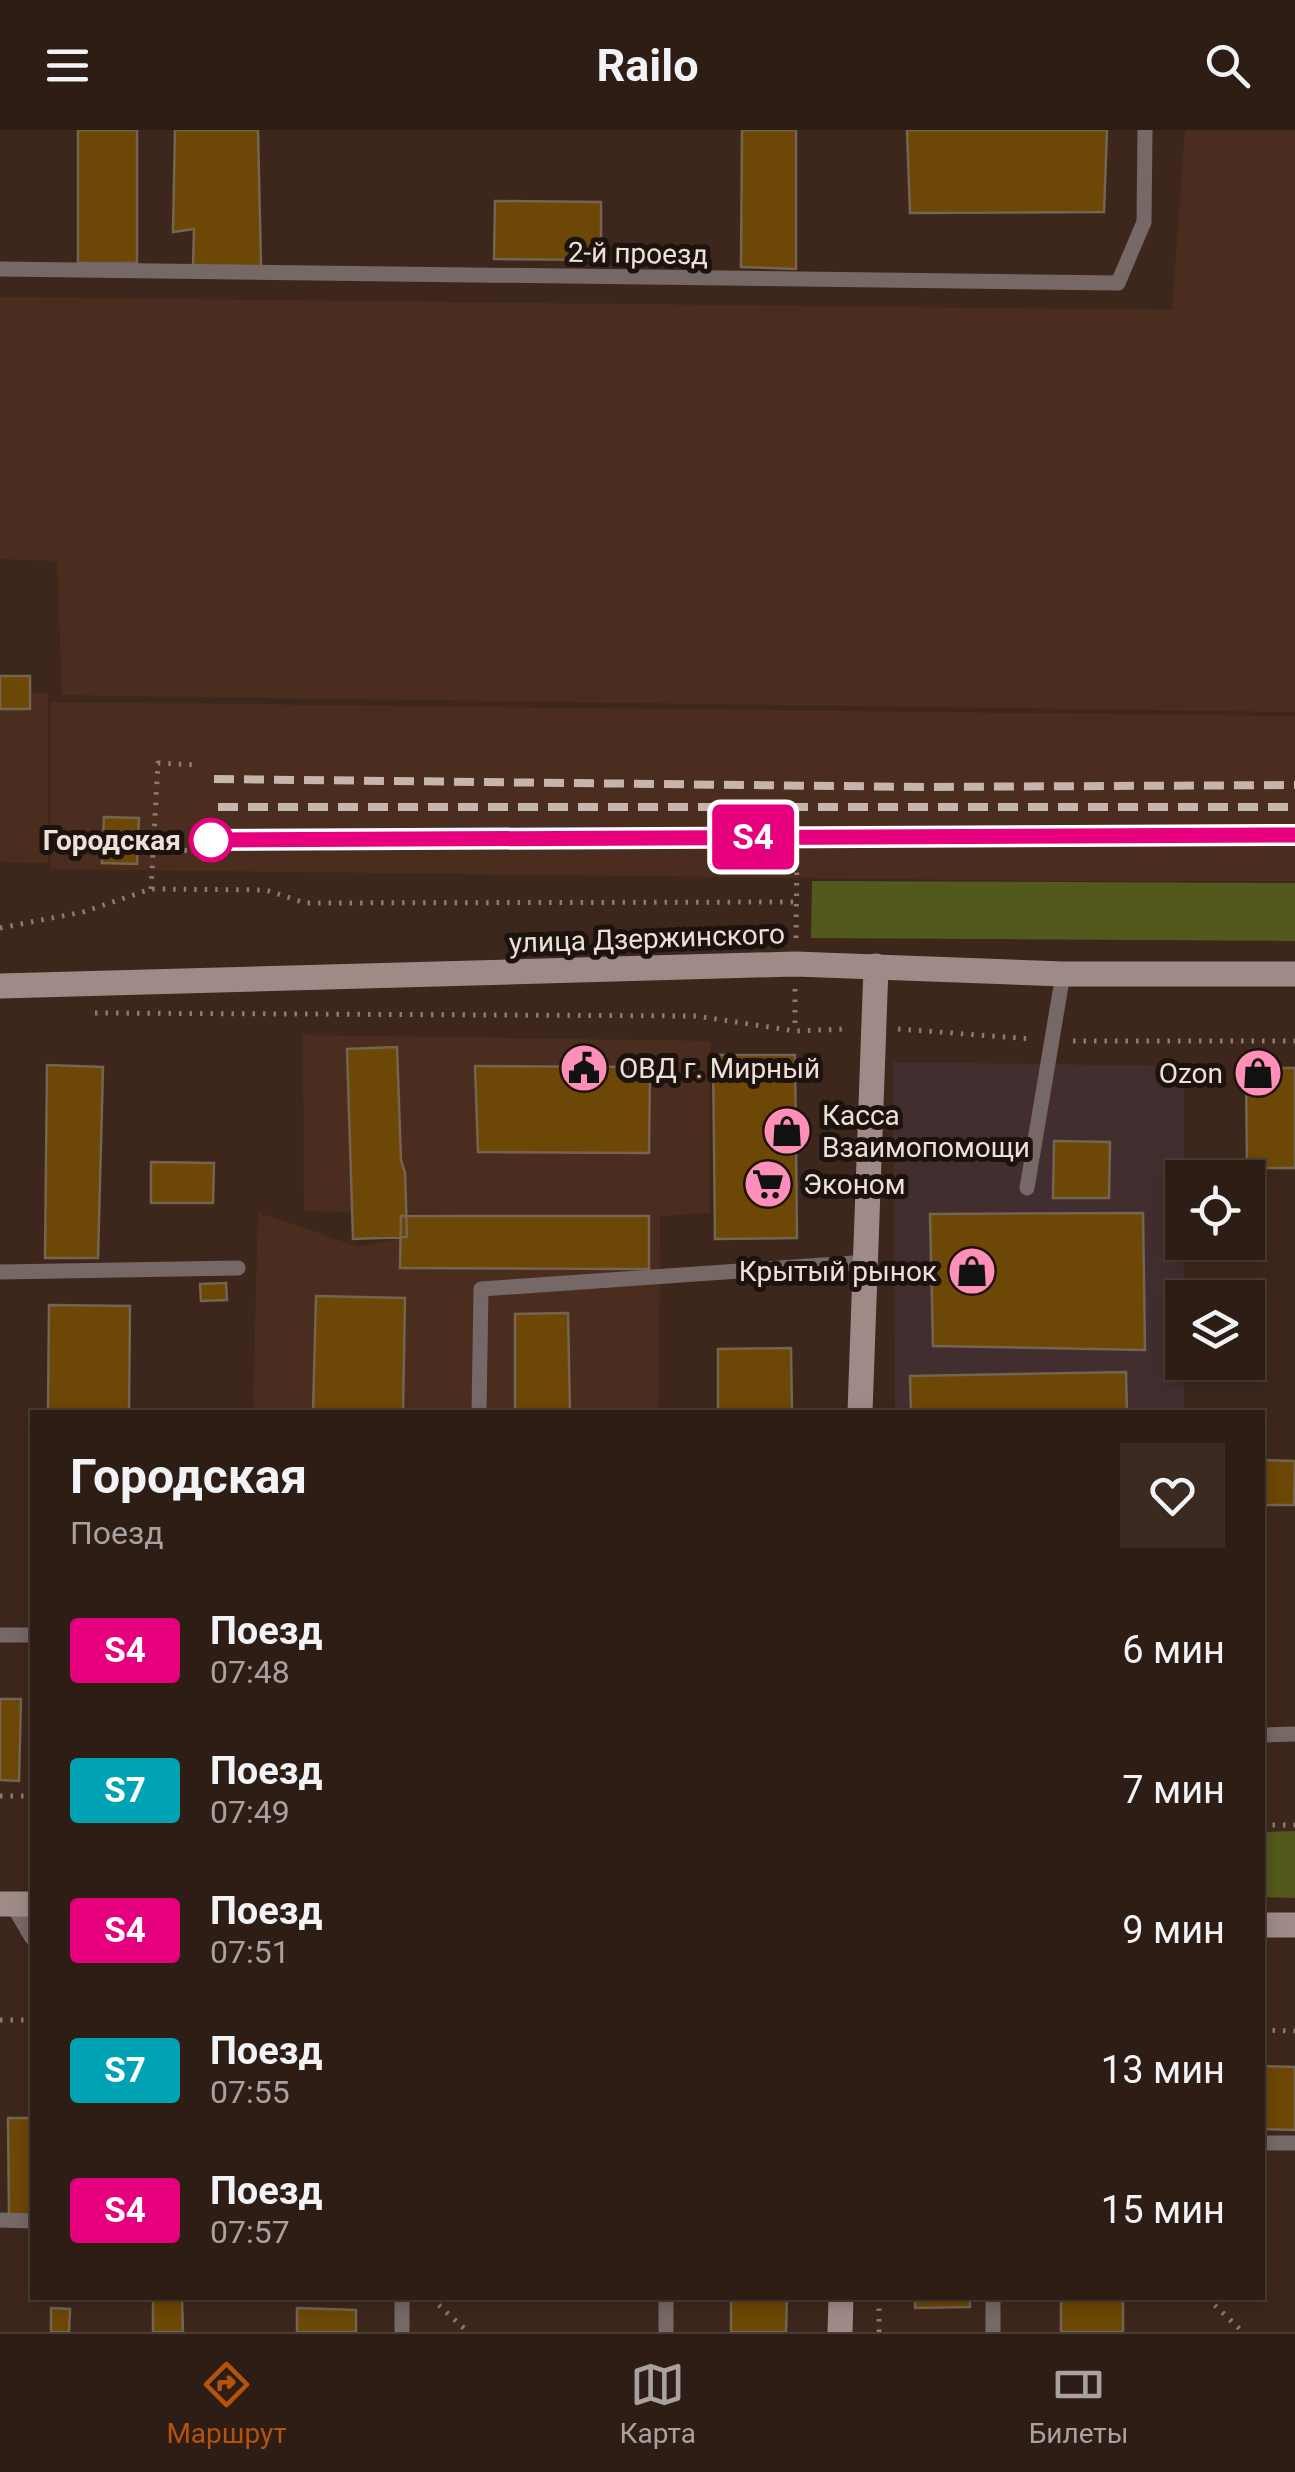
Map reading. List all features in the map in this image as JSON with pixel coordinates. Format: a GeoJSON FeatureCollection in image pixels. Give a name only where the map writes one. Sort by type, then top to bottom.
{"type":"FeatureCollection","features":[{"type":"Feature","properties":{"kind":"street","name":"улица Дзержинского"},"geometry":{"type":"LineString","coordinates":[[0,986],[795,964],[1063,974],[1295,974]]}},
{"type":"Feature","properties":{"kind":"street"},"geometry":{"type":"LineString","coordinates":[[860,1410],[876,966]]}},
{"type":"Feature","properties":{"kind":"street"},"geometry":{"type":"LineString","coordinates":[[1265,1925],[1295,1925]]}},
{"type":"Feature","properties":{"kind":"street"},"geometry":{"type":"LineString","coordinates":[[840,2300],[840,2332]]}},
{"type":"Feature","properties":{"kind":"lane","name":"2-й проезд"},"geometry":{"type":"LineString","coordinates":[[0,269],[1118,283],[1144,222],[1145,130]]}},
{"type":"Feature","properties":{"kind":"lane"},"geometry":{"type":"LineString","coordinates":[[1027,1188],[1063,974]]}},
{"type":"Feature","properties":{"kind":"lane"},"geometry":{"type":"LineString","coordinates":[[478,1410],[482,1290],[867,1262]]}},
{"type":"Feature","properties":{"kind":"lane"},"geometry":{"type":"LineString","coordinates":[[0,1272],[238,1268]]}},
{"type":"Feature","properties":{"kind":"lane"},"geometry":{"type":"LineString","coordinates":[[0,1635],[30,1635]]}},
{"type":"Feature","properties":{"kind":"lane"},"geometry":{"type":"LineString","coordinates":[[1265,1735],[1295,1734]]}},
{"type":"Feature","properties":{"kind":"lane"},"geometry":{"type":"LineString","coordinates":[[15,1904],[30,1934]]}},
{"type":"Feature","properties":{"kind":"lane"},"geometry":{"type":"LineString","coordinates":[[1265,2142],[1295,2142]]}},
{"type":"Feature","properties":{"kind":"lane"},"geometry":{"type":"LineString","coordinates":[[0,2220],[30,2221]]}},
{"type":"Feature","properties":{"kind":"lane"},"geometry":{"type":"LineString","coordinates":[[402,2300],[402,2332]]}},
{"type":"Feature","properties":{"kind":"lane"},"geometry":{"type":"LineString","coordinates":[[666,2300],[666,2332]]}},
{"type":"Feature","properties":{"kind":"lane"},"geometry":{"type":"LineString","coordinates":[[992,2332],[993,2300]]}},
{"type":"Feature","properties":{"kind":"path"},"geometry":{"type":"LineString","coordinates":[[151,889],[158,763],[199,765]]}},
{"type":"Feature","properties":{"kind":"path"},"geometry":{"type":"LineString","coordinates":[[152,849],[195,851]]}},
{"type":"Feature","properties":{"kind":"path"},"geometry":{"type":"LineString","coordinates":[[796,874],[797,855]]}},
{"type":"Feature","properties":{"kind":"path"},"geometry":{"type":"LineString","coordinates":[[0,928],[83,912],[151,889],[266,890],[305,902],[797,902]]}},
{"type":"Feature","properties":{"kind":"path"},"geometry":{"type":"LineString","coordinates":[[80,1013],[696,1016],[795,1031],[874,1027],[1052,1041],[1295,1041]]}},
{"type":"Feature","properties":{"kind":"path"},"geometry":{"type":"LineString","coordinates":[[0,1796],[30,1796]]}},
{"type":"Feature","properties":{"kind":"path"},"geometry":{"type":"LineString","coordinates":[[1265,1826],[1295,1825]]}},
{"type":"Feature","properties":{"kind":"path"},"geometry":{"type":"LineString","coordinates":[[0,2020],[30,2020]]}},
{"type":"Feature","properties":{"kind":"path"},"geometry":{"type":"LineString","coordinates":[[1265,2030],[1295,2031]]}},
{"type":"Feature","properties":{"kind":"path"},"geometry":{"type":"LineString","coordinates":[[433,2300],[468,2332]]}},
{"type":"Feature","properties":{"kind":"path"},"geometry":{"type":"LineString","coordinates":[[879,2300],[879,2332]]}},
{"type":"Feature","properties":{"kind":"path"},"geometry":{"type":"LineString","coordinates":[[1208,2300],[1243,2332]]}},
{"type":"Feature","properties":{"kind":"shaded area"},"geometry":{"type":"Polygon","coordinates":[[[1185,130],[1295,130],[1295,712],[62,695],[57,561],[0,559],[0,297],[1172,310],[1185,130]]]}},
{"type":"Feature","properties":{"kind":"shaded area"},"geometry":{"type":"Polygon","coordinates":[[[0,693],[48,693],[48,863],[0,862],[0,693]]]}},
{"type":"Feature","properties":{"kind":"shaded area"},"geometry":{"type":"Polygon","coordinates":[[[51,702],[1295,716],[1295,881],[51,869],[51,702]]]}},
{"type":"Feature","properties":{"kind":"shaded area"},"geometry":{"type":"Polygon","coordinates":[[[303,1035],[710,1041],[710,1213],[660,1216],[659,1410],[253,1410],[258,1212],[358,1247],[407,1237],[425,1215],[457,1214],[304,1211],[303,1035]]]}},
{"type":"Feature","properties":{"kind":"shaded area"},"geometry":{"type":"Polygon","coordinates":[[[893,1062],[1184,1066],[1184,1160],[1165,1160],[1165,1260],[1184,1260],[1184,1280],[1165,1280],[1165,1380],[1184,1380],[1184,1410],[895,1410],[893,1062]]]}},
{"type":"Feature","properties":{"kind":"green space"},"geometry":{"type":"Polygon","coordinates":[[[812,881],[1295,883],[1295,941],[811,938],[812,881]]]}},
{"type":"Feature","properties":{"kind":"green space"},"geometry":{"type":"Polygon","coordinates":[[[1295,1831],[1295,1898],[1265,1897],[1265,1832],[1295,1831]]]}},
{"type":"Feature","properties":{"kind":"building"},"geometry":{"type":"Polygon","coordinates":[[[78,130],[137,130],[137,263],[78,263],[78,130]]]}},
{"type":"Feature","properties":{"kind":"building"},"geometry":{"type":"Polygon","coordinates":[[[175,130],[258,130],[261,267],[193,267],[194,229],[173,232],[175,130]]]}},
{"type":"Feature","properties":{"kind":"building"},"geometry":{"type":"Polygon","coordinates":[[[742,130],[796,130],[796,269],[741,267],[742,130]]]}},
{"type":"Feature","properties":{"kind":"building"},"geometry":{"type":"Polygon","coordinates":[[[907,130],[1107,130],[1104,212],[910,213],[907,130]]]}},
{"type":"Feature","properties":{"kind":"building"},"geometry":{"type":"Polygon","coordinates":[[[495,201],[601,202],[601,260],[494,259],[495,201]]]}},
{"type":"Feature","properties":{"kind":"building"},"geometry":{"type":"Polygon","coordinates":[[[0,676],[30,676],[30,709],[0,709],[0,676]]]}},
{"type":"Feature","properties":{"kind":"building"},"geometry":{"type":"Polygon","coordinates":[[[104,817],[139,818],[137,864],[102,863],[104,817]]]}},
{"type":"Feature","properties":{"kind":"building"},"geometry":{"type":"Polygon","coordinates":[[[397,1047],[407,1237],[353,1239],[347,1049],[397,1047]]]}},
{"type":"Feature","properties":{"kind":"building"},"geometry":{"type":"Polygon","coordinates":[[[713,1055],[795,1055],[797,1238],[715,1239],[713,1055]]]}},
{"type":"Feature","properties":{"kind":"building"},"geometry":{"type":"Polygon","coordinates":[[[47,1065],[103,1067],[98,1258],[45,1258],[47,1065]]]}},
{"type":"Feature","properties":{"kind":"building"},"geometry":{"type":"Polygon","coordinates":[[[475,1066],[650,1067],[649,1153],[478,1152],[475,1066]]]}},
{"type":"Feature","properties":{"kind":"building"},"geometry":{"type":"Polygon","coordinates":[[[1246,1068],[1295,1068],[1295,1168],[1265,1168],[1265,1160],[1247,1160],[1246,1068]]]}},
{"type":"Feature","properties":{"kind":"building"},"geometry":{"type":"Polygon","coordinates":[[[1054,1141],[1110,1142],[1109,1198],[1053,1198],[1054,1141]]]}},
{"type":"Feature","properties":{"kind":"building"},"geometry":{"type":"Polygon","coordinates":[[[151,1162],[214,1163],[213,1203],[151,1203],[151,1162]]]}},
{"type":"Feature","properties":{"kind":"building"},"geometry":{"type":"Polygon","coordinates":[[[1143,1213],[1145,1350],[933,1346],[930,1214],[1143,1213]]]}},
{"type":"Feature","properties":{"kind":"building"},"geometry":{"type":"Polygon","coordinates":[[[401,1216],[649,1216],[649,1269],[400,1268],[401,1216]]]}},
{"type":"Feature","properties":{"kind":"building"},"geometry":{"type":"Polygon","coordinates":[[[226,1283],[227,1300],[201,1301],[200,1284],[226,1283]]]}},
{"type":"Feature","properties":{"kind":"building"},"geometry":{"type":"Polygon","coordinates":[[[316,1296],[405,1298],[403,1410],[313,1410],[316,1296]]]}},
{"type":"Feature","properties":{"kind":"building"},"geometry":{"type":"Polygon","coordinates":[[[49,1305],[130,1306],[129,1410],[48,1410],[49,1305]]]}},
{"type":"Feature","properties":{"kind":"building"},"geometry":{"type":"Polygon","coordinates":[[[568,1313],[570,1410],[515,1410],[515,1314],[568,1313]]]}},
{"type":"Feature","properties":{"kind":"building"},"geometry":{"type":"Polygon","coordinates":[[[791,1348],[792,1410],[718,1410],[718,1349],[791,1348]]]}},
{"type":"Feature","properties":{"kind":"building"},"geometry":{"type":"Polygon","coordinates":[[[1126,1372],[1127,1410],[911,1410],[910,1376],[1126,1372]]]}},
{"type":"Feature","properties":{"kind":"building"},"geometry":{"type":"Polygon","coordinates":[[[1265,1460],[1295,1461],[1294,1505],[1265,1505],[1265,1460]]]}},
{"type":"Feature","properties":{"kind":"building"},"geometry":{"type":"Polygon","coordinates":[[[0,1699],[21,1699],[19,1781],[0,1780],[0,1699]]]}},
{"type":"Feature","properties":{"kind":"building"},"geometry":{"type":"Polygon","coordinates":[[[1265,2066],[1295,2067],[1295,2130],[1265,2129],[1265,2066]]]}},
{"type":"Feature","properties":{"kind":"building"},"geometry":{"type":"Polygon","coordinates":[[[8,2118],[30,2118],[30,2215],[9,2214],[8,2118]]]}},
{"type":"Feature","properties":{"kind":"building"},"geometry":{"type":"Polygon","coordinates":[[[153,2300],[182,2300],[183,2332],[153,2332],[153,2300]]]}},
{"type":"Feature","properties":{"kind":"building"},"geometry":{"type":"Polygon","coordinates":[[[731,2300],[787,2300],[786,2332],[731,2332],[731,2300]]]}},
{"type":"Feature","properties":{"kind":"building"},"geometry":{"type":"Polygon","coordinates":[[[915,2300],[970,2300],[970,2307],[915,2308],[915,2300]]]}},
{"type":"Feature","properties":{"kind":"building"},"geometry":{"type":"Polygon","coordinates":[[[1061,2300],[1123,2300],[1123,2332],[1061,2332],[1061,2300]]]}},
{"type":"Feature","properties":{"kind":"building"},"geometry":{"type":"Polygon","coordinates":[[[51,2308],[70,2309],[69,2332],[51,2332],[51,2308]]]}},
{"type":"Feature","properties":{"kind":"building"},"geometry":{"type":"Polygon","coordinates":[[[297,2308],[356,2310],[356,2332],[297,2332],[297,2308]]]}},
{"type":"Feature","properties":{"kind":"railway"},"geometry":{"type":"LineString","coordinates":[[214,779],[924,787],[1295,785]]}},
{"type":"Feature","properties":{"kind":"railway"},"geometry":{"type":"LineString","coordinates":[[218,807],[1295,807]]}},
{"type":"Feature","properties":{"kind":"railway"},"geometry":{"type":"LineString","coordinates":[[211,840],[1295,835]]}},
{"type":"Feature","properties":{"kind":"train","name":"S4"},"geometry":{"type":"LineString","coordinates":[[211,840],[1295,835]]}},
{"type":"Feature","properties":{"kind":"place","name":"Городская"},"geometry":{"type":"Point","coordinates":[211,840]}},
{"type":"Feature","properties":{"kind":"place","name":"ОВД г. Мирный"},"geometry":{"type":"Point","coordinates":[584,1068]}},
{"type":"Feature","properties":{"kind":"place","name":"Ozon"},"geometry":{"type":"Point","coordinates":[1258,1073]}},
{"type":"Feature","properties":{"kind":"place","name":"Касса Взаимопомощи"},"geometry":{"type":"Point","coordinates":[787,1131]}},
{"type":"Feature","properties":{"kind":"place","name":"Эконом"},"geometry":{"type":"Point","coordinates":[768,1184]}},
{"type":"Feature","properties":{"kind":"place","name":"Крытый рынок"},"geometry":{"type":"Point","coordinates":[972,1271]}}]}
